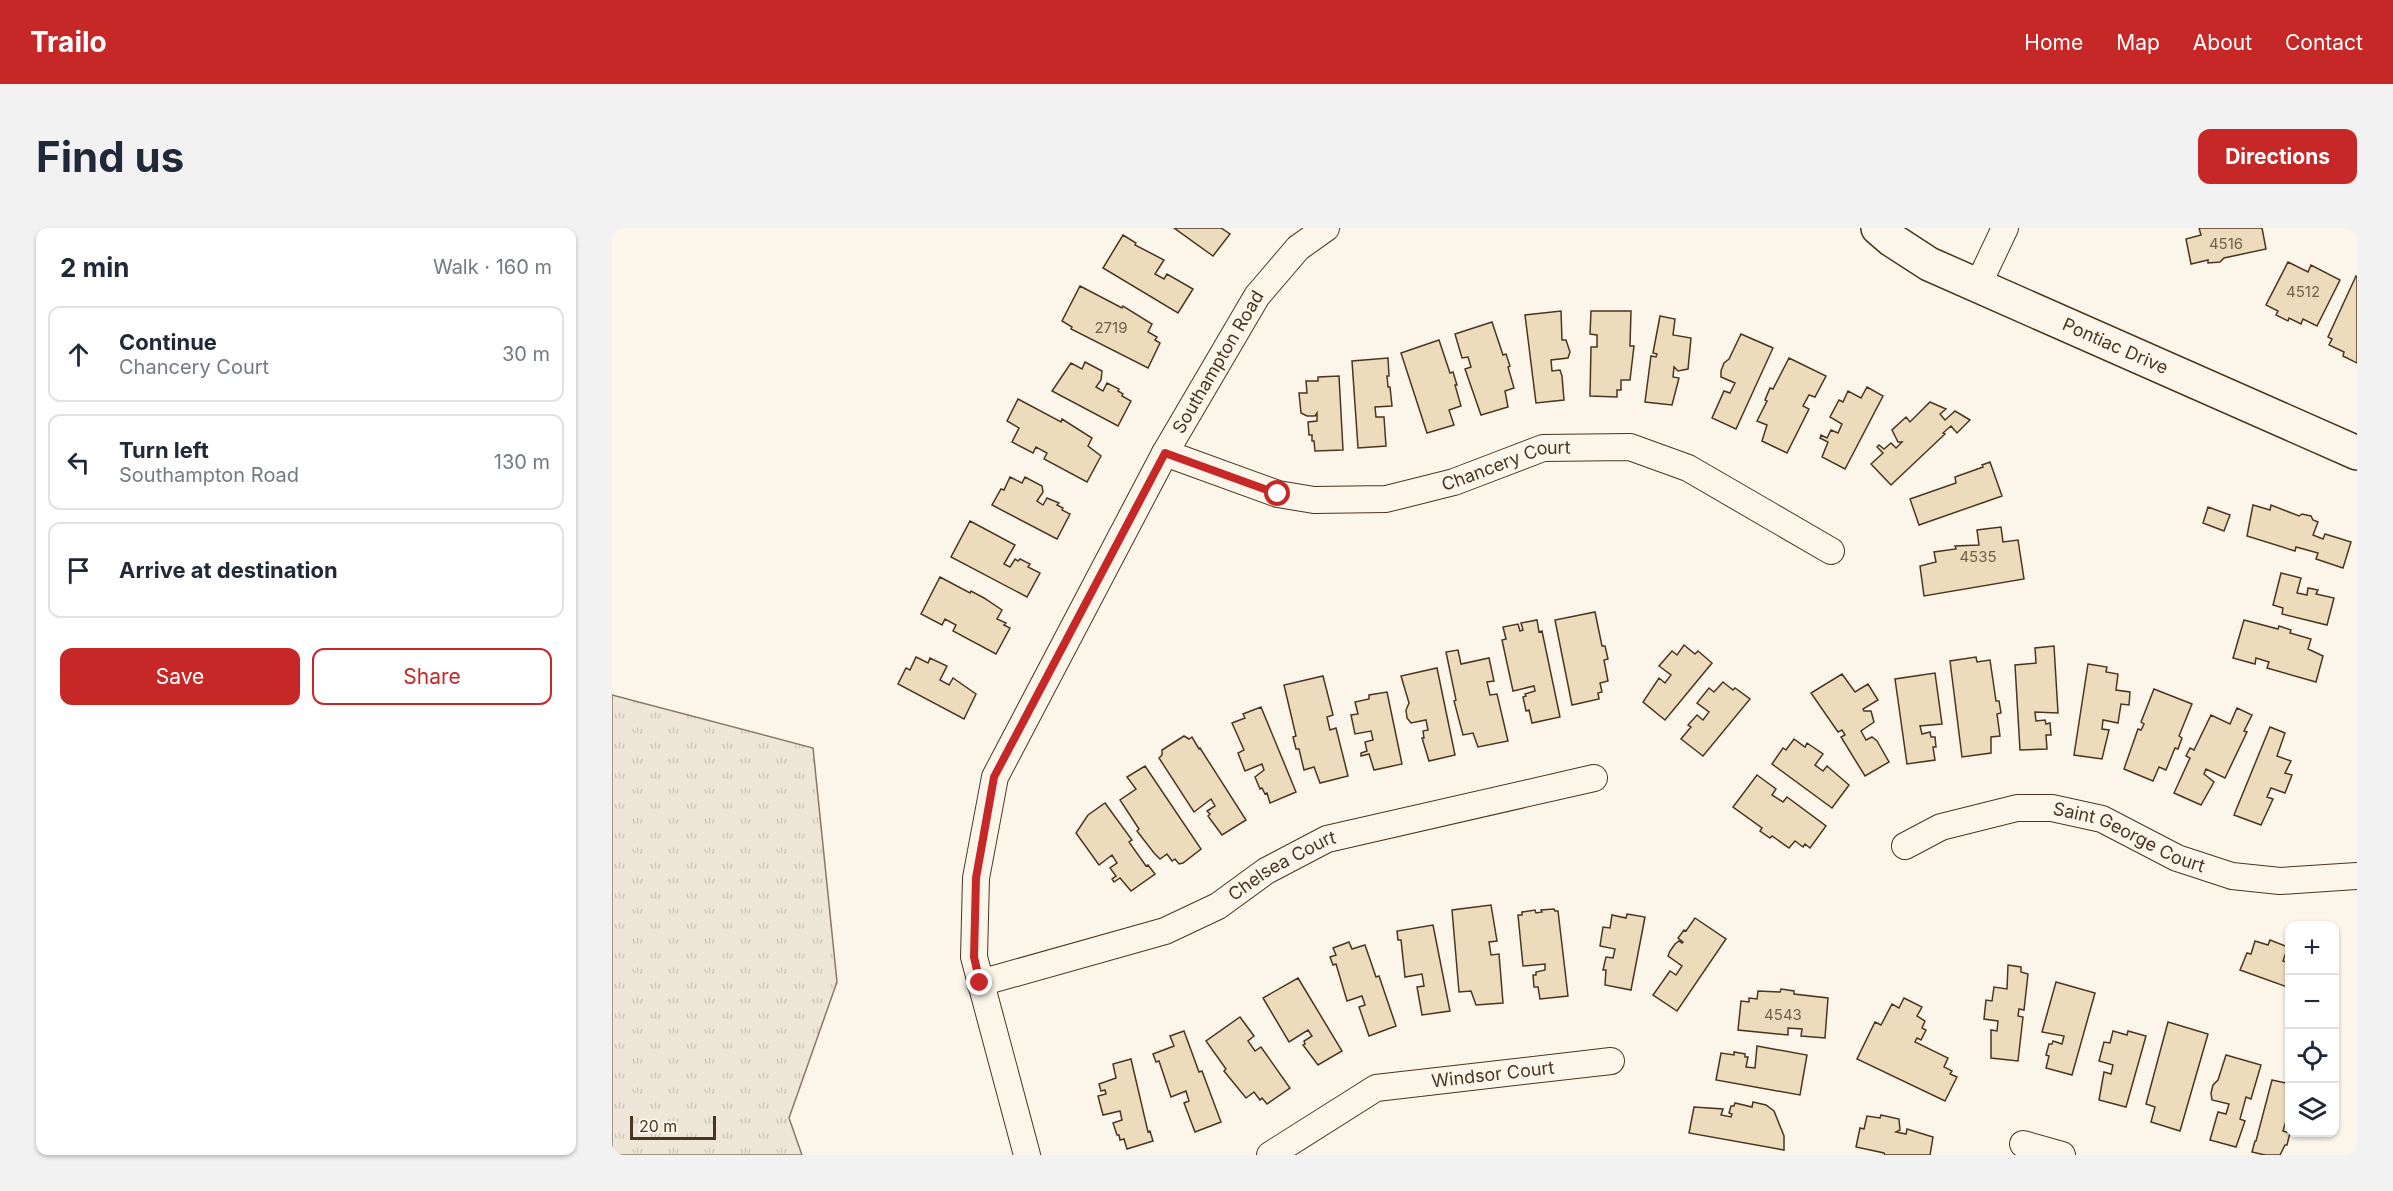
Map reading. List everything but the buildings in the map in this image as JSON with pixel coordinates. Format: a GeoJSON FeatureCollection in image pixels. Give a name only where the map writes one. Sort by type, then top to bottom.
{"type":"FeatureCollection","features":[{"type":"Feature","properties":{"kind":"main road","name":"Pontiac Drive"},"geometry":{"type":"LineString","coordinates":[[1878,228],[1929,264],[2357,453]]}},
{"type":"Feature","properties":{"kind":"street","name":"Southampton Road"},"geometry":{"type":"LineString","coordinates":[[1027,1155],[974,957],[976,878],[994,777],[1165,453],[1257,296],[1299,248],[1326,228]]}},
{"type":"Feature","properties":{"kind":"street"},"geometry":{"type":"LineString","coordinates":[[1978,285],[2005,228]]}},
{"type":"Feature","properties":{"kind":"street","name":"Chancery Court"},"geometry":{"type":"LineString","coordinates":[[1165,453],[1278,494],[1314,500],[1386,499],[1454,482],[1543,448],[1630,447],[1688,468],[1832,552]]}},
{"type":"Feature","properties":{"kind":"street","name":"Chelsea Court"},"geometry":{"type":"LineString","coordinates":[[980,983],[1165,932],[1218,906],[1266,871],[1327,839],[1594,778]]}},
{"type":"Feature","properties":{"kind":"street","name":"Saint George Court"},"geometry":{"type":"LineString","coordinates":[[1905,846],[1941,827],[2018,808],[2052,808],[2102,819],[2177,858],[2232,876],[2280,881],[2357,876]]}},
{"type":"Feature","properties":{"kind":"street","name":"Windsor Court"},"geometry":{"type":"LineString","coordinates":[[1269,1155],[1376,1088],[1611,1061]]}},
{"type":"Feature","properties":{"kind":"street"},"geometry":{"type":"LineString","coordinates":[[2023,1144],[2062,1155]]}},
{"type":"Feature","properties":{"kind":"green space"},"geometry":{"type":"Polygon","coordinates":[[[612,695],[813,748],[837,982],[789,1118],[802,1155],[612,1155],[612,695]]]}},
{"type":"Feature","properties":{"kind":"route"},"geometry":{"type":"LineString","coordinates":[[980,983],[974,957],[976,878],[994,777],[1165,453],[1278,494]]}}]}
